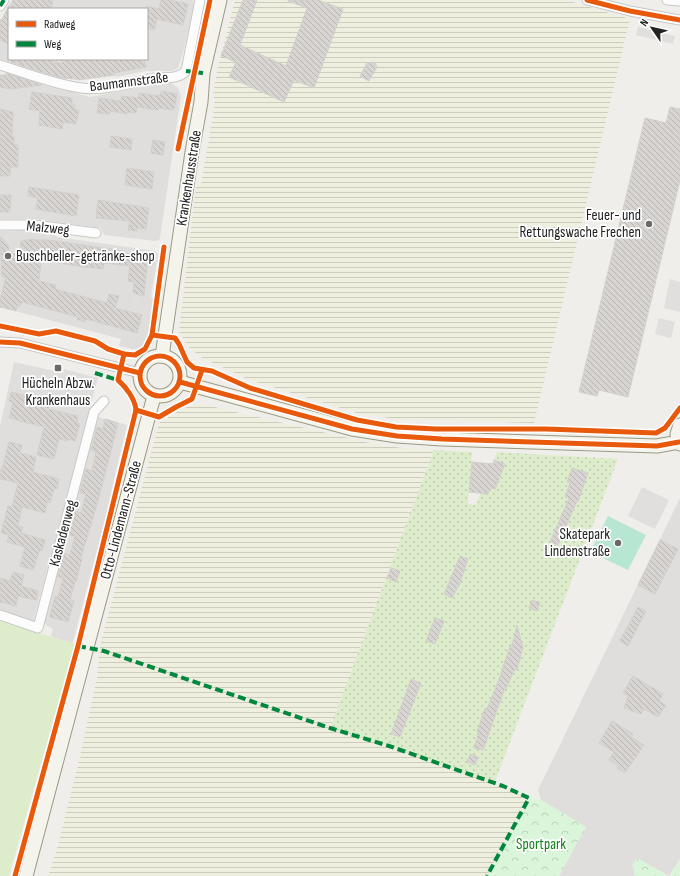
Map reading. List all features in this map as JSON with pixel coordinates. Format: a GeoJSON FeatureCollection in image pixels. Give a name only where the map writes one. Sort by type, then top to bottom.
{"type":"FeatureCollection","features":[{"type":"Feature","properties":{"kind":"street"},"geometry":{"type":"LineString","coordinates":[[0,6],[4,0]]}},
{"type":"Feature","properties":{"kind":"street","name":"Baumannstraße"},"geometry":{"type":"LineString","coordinates":[[0,65],[81,88],[99,88],[159,78],[170,78],[183,74],[186,71],[200,0]]}},
{"type":"Feature","properties":{"kind":"street","name":"Krankenhausstraße"},"geometry":{"type":"LineString","coordinates":[[162,356],[192,152],[201,102],[203,73],[220,0]]}},
{"type":"Feature","properties":{"kind":"street"},"geometry":{"type":"LineString","coordinates":[[587,0],[630,11],[680,20]]}},
{"type":"Feature","properties":{"kind":"street"},"geometry":{"type":"LineString","coordinates":[[667,0],[680,2]]}},
{"type":"Feature","properties":{"kind":"street","name":"Malzweg"},"geometry":{"type":"LineString","coordinates":[[0,225],[35,225],[96,233]]}},
{"type":"Feature","properties":{"kind":"street"},"geometry":{"type":"LineString","coordinates":[[0,342],[20,343],[140,373]]}},
{"type":"Feature","properties":{"kind":"street"},"geometry":{"type":"LineString","coordinates":[[157,356],[162,356],[175,362],[179,368],[180,382],[172,393],[160,397],[149,393],[142,384],[140,373],[144,364],[148,360],[157,356]]}},
{"type":"Feature","properties":{"kind":"street"},"geometry":{"type":"LineString","coordinates":[[180,382],[352,429],[397,436],[442,439],[657,446],[680,443],[678,434],[680,425]]}},
{"type":"Feature","properties":{"kind":"street","name":"Otto-Lindemann-Straße"},"geometry":{"type":"LineString","coordinates":[[26,876],[154,396]]}},
{"type":"Feature","properties":{"kind":"street","name":"Kaskadenweg"},"geometry":{"type":"LineString","coordinates":[[0,615],[38,628],[94,412],[104,401]]}},
{"type":"Feature","properties":{"kind":"shaded area"},"geometry":{"type":"Polygon","coordinates":[[[12,0],[193,0],[194,6],[178,68],[172,71],[146,71],[116,77],[115,75],[78,80],[61,78],[62,77],[0,59],[0,22],[12,0]]]}},
{"type":"Feature","properties":{"kind":"shaded area"},"geometry":{"type":"Polygon","coordinates":[[[638,27],[675,36],[673,44],[636,35],[638,27]]]}},
{"type":"Feature","properties":{"kind":"shaded area"},"geometry":{"type":"Polygon","coordinates":[[[0,75],[90,97],[162,83],[171,83],[178,88],[181,96],[159,240],[155,241],[105,235],[101,228],[35,219],[0,219],[0,75]]]}},
{"type":"Feature","properties":{"kind":"shaded area"},"geometry":{"type":"Polygon","coordinates":[[[36,230],[49,236],[50,234],[57,237],[156,251],[158,255],[151,297],[156,299],[154,316],[149,335],[142,348],[137,350],[119,346],[121,339],[0,307],[0,231],[36,230]]]}},
{"type":"Feature","properties":{"kind":"shaded area"},"geometry":{"type":"Polygon","coordinates":[[[670,279],[680,282],[680,312],[664,308],[670,279]]]}},
{"type":"Feature","properties":{"kind":"shaded area"},"geometry":{"type":"Polygon","coordinates":[[[134,295],[141,296],[137,311],[130,309],[134,295]]]}},
{"type":"Feature","properties":{"kind":"shaded area"},"geometry":{"type":"Polygon","coordinates":[[[659,318],[675,322],[671,338],[655,334],[659,318]]]}},
{"type":"Feature","properties":{"kind":"shaded area"},"geometry":{"type":"Polygon","coordinates":[[[14,362],[63,373],[64,369],[98,378],[33,623],[0,611],[0,426],[14,362]]]}},
{"type":"Feature","properties":{"kind":"shaded area"},"geometry":{"type":"Polygon","coordinates":[[[98,417],[127,425],[106,516],[72,645],[51,636],[53,629],[46,625],[44,620],[98,417]]]}},
{"type":"Feature","properties":{"kind":"shaded area"},"geometry":{"type":"Polygon","coordinates":[[[642,487],[669,500],[655,529],[628,516],[642,487]]]}},
{"type":"Feature","properties":{"kind":"shaded area"},"geometry":{"type":"Polygon","coordinates":[[[680,498],[680,859],[669,876],[637,858],[634,876],[559,876],[586,827],[541,800],[538,790],[680,498]]]}},
{"type":"Feature","properties":{"kind":"green space"},"geometry":{"type":"Polygon","coordinates":[[[235,0],[566,0],[630,19],[534,423],[397,419],[360,414],[250,380],[202,358],[189,347],[179,332],[196,185],[201,184],[215,104],[213,93],[220,58],[235,0]]]}},
{"type":"Feature","properties":{"kind":"green space"},"geometry":{"type":"Polygon","coordinates":[[[197,403],[370,443],[402,448],[434,450],[330,728],[389,746],[503,786],[529,798],[487,876],[48,876],[57,849],[78,765],[97,678],[100,646],[159,423],[180,410],[197,403]]]}},
{"type":"Feature","properties":{"kind":"green space"},"geometry":{"type":"Polygon","coordinates":[[[434,450],[472,452],[468,504],[476,505],[497,452],[618,459],[494,784],[389,746],[330,728],[434,450]]]}},
{"type":"Feature","properties":{"kind":"green space","name":"Skatepark Lindenstraße"},"geometry":{"type":"Polygon","coordinates":[[[608,516],[646,535],[628,570],[590,552],[608,516]]]}},
{"type":"Feature","properties":{"kind":"green space"},"geometry":{"type":"Polygon","coordinates":[[[0,621],[75,644],[9,876],[0,876],[0,621]]]}},
{"type":"Feature","properties":{"kind":"green space","name":"Sportpark"},"geometry":{"type":"Polygon","coordinates":[[[529,798],[541,800],[586,827],[559,876],[487,876],[529,798]]]}},
{"type":"Feature","properties":{"kind":"green space"},"geometry":{"type":"Polygon","coordinates":[[[637,858],[667,876],[634,876],[635,874],[632,865],[637,858]]]}},
{"type":"Feature","properties":{"kind":"green space"},"geometry":{"type":"Polygon","coordinates":[[[680,859],[680,876],[669,876],[680,859]]]}},
{"type":"Feature","properties":{"kind":"building"},"geometry":{"type":"Polygon","coordinates":[[[13,0],[53,0],[51,8],[10,8],[13,0]]]}},
{"type":"Feature","properties":{"kind":"building"},"geometry":{"type":"Polygon","coordinates":[[[161,0],[170,0],[188,4],[183,25],[157,19],[154,30],[148,28],[147,6],[159,9],[161,0]]]}},
{"type":"Feature","properties":{"kind":"building"},"geometry":{"type":"Polygon","coordinates":[[[243,0],[257,0],[240,45],[286,66],[307,8],[288,0],[318,0],[343,9],[314,88],[294,80],[284,102],[229,77],[236,62],[221,56],[243,0]]]}},
{"type":"Feature","properties":{"kind":"building"},"geometry":{"type":"Polygon","coordinates":[[[9,5],[8,44],[0,40],[0,19],[2,20],[9,5]]]}},
{"type":"Feature","properties":{"kind":"building"},"geometry":{"type":"Polygon","coordinates":[[[12,60],[49,60],[62,64],[62,60],[144,60],[146,67],[114,73],[115,75],[78,80],[62,78],[11,62],[12,60]]]}},
{"type":"Feature","properties":{"kind":"building"},"geometry":{"type":"Polygon","coordinates":[[[373,62],[377,67],[369,81],[360,76],[367,63],[373,62]]]}},
{"type":"Feature","properties":{"kind":"building"},"geometry":{"type":"Polygon","coordinates":[[[6,73],[42,85],[11,89],[0,87],[0,75],[6,75],[6,73]]]}},
{"type":"Feature","properties":{"kind":"building"},"geometry":{"type":"Polygon","coordinates":[[[161,91],[177,94],[174,110],[158,108],[158,110],[137,107],[136,113],[127,112],[127,114],[110,111],[110,114],[97,113],[99,98],[121,101],[122,96],[138,98],[139,93],[160,96],[161,91]]]}},
{"type":"Feature","properties":{"kind":"building"},"geometry":{"type":"Polygon","coordinates":[[[32,92],[72,98],[72,105],[75,105],[75,110],[79,110],[76,124],[63,122],[62,129],[39,125],[40,111],[29,109],[32,92]]]}},
{"type":"Feature","properties":{"kind":"building"},"geometry":{"type":"Polygon","coordinates":[[[670,107],[680,109],[680,180],[628,397],[599,390],[597,396],[579,392],[645,118],[666,123],[670,107]]]}},
{"type":"Feature","properties":{"kind":"building"},"geometry":{"type":"Polygon","coordinates":[[[0,109],[13,112],[12,137],[14,137],[14,144],[18,145],[18,167],[10,167],[10,176],[0,176],[0,109]]]}},
{"type":"Feature","properties":{"kind":"building"},"geometry":{"type":"Polygon","coordinates":[[[111,136],[132,139],[131,150],[110,147],[111,136]]]}},
{"type":"Feature","properties":{"kind":"building"},"geometry":{"type":"Polygon","coordinates":[[[153,140],[165,142],[163,155],[151,153],[153,140]]]}},
{"type":"Feature","properties":{"kind":"building"},"geometry":{"type":"Polygon","coordinates":[[[127,168],[154,172],[152,189],[125,185],[127,168]]]}},
{"type":"Feature","properties":{"kind":"building"},"geometry":{"type":"Polygon","coordinates":[[[29,187],[79,195],[76,216],[36,209],[38,198],[28,196],[29,187]]]}},
{"type":"Feature","properties":{"kind":"building"},"geometry":{"type":"Polygon","coordinates":[[[0,195],[11,195],[10,212],[0,212],[0,195]]]}},
{"type":"Feature","properties":{"kind":"building"},"geometry":{"type":"Polygon","coordinates":[[[98,200],[149,208],[146,229],[137,228],[137,231],[128,230],[130,221],[96,218],[98,200]]]}},
{"type":"Feature","properties":{"kind":"building"},"geometry":{"type":"Polygon","coordinates":[[[0,236],[9,246],[9,253],[20,254],[21,241],[33,239],[124,251],[124,253],[148,256],[144,296],[133,293],[134,282],[128,281],[130,266],[104,263],[103,269],[41,260],[39,281],[56,285],[55,289],[107,303],[109,294],[119,296],[115,308],[142,315],[137,333],[86,319],[85,322],[77,319],[78,317],[22,302],[20,306],[17,306],[16,311],[0,307],[0,300],[6,276],[2,277],[0,236]]]}},
{"type":"Feature","properties":{"kind":"building"},"geometry":{"type":"Polygon","coordinates":[[[11,392],[50,402],[48,409],[78,416],[77,423],[80,424],[75,441],[59,439],[54,459],[37,455],[44,427],[9,418],[13,403],[9,401],[11,392]]]}},
{"type":"Feature","properties":{"kind":"building"},"geometry":{"type":"Polygon","coordinates":[[[105,419],[118,423],[70,600],[74,601],[68,622],[50,617],[55,596],[58,597],[63,578],[58,577],[64,553],[70,555],[75,536],[68,535],[75,511],[81,513],[86,494],[80,493],[86,469],[92,471],[96,452],[91,450],[97,427],[103,429],[105,419]]]}},
{"type":"Feature","properties":{"kind":"building"},"geometry":{"type":"Polygon","coordinates":[[[9,442],[22,445],[20,453],[36,457],[33,472],[59,479],[57,489],[54,488],[50,503],[47,502],[45,513],[22,507],[18,526],[23,527],[21,533],[45,540],[42,551],[40,550],[33,570],[20,566],[25,547],[7,542],[9,535],[1,533],[8,506],[12,507],[18,483],[0,479],[0,469],[2,470],[9,442]]]}},
{"type":"Feature","properties":{"kind":"building"},"geometry":{"type":"Polygon","coordinates":[[[494,460],[505,464],[495,489],[491,488],[488,494],[469,492],[472,462],[493,464],[494,460]]]}},
{"type":"Feature","properties":{"kind":"building"},"geometry":{"type":"Polygon","coordinates":[[[572,468],[588,473],[578,502],[577,501],[558,545],[550,542],[569,498],[565,497],[570,483],[567,482],[572,468]]]}},
{"type":"Feature","properties":{"kind":"building"},"geometry":{"type":"Polygon","coordinates":[[[660,540],[678,549],[655,594],[638,585],[660,540]]]}},
{"type":"Feature","properties":{"kind":"building"},"geometry":{"type":"Polygon","coordinates":[[[460,556],[468,559],[460,583],[452,598],[444,594],[460,556]]]}},
{"type":"Feature","properties":{"kind":"building"},"geometry":{"type":"Polygon","coordinates":[[[391,568],[400,571],[396,582],[387,578],[391,568]]]}},
{"type":"Feature","properties":{"kind":"building"},"geometry":{"type":"Polygon","coordinates":[[[13,572],[24,575],[21,586],[38,591],[36,600],[18,596],[16,606],[0,602],[0,578],[10,581],[13,572]]]}},
{"type":"Feature","properties":{"kind":"building"},"geometry":{"type":"Polygon","coordinates":[[[532,600],[540,603],[537,611],[529,608],[532,600]]]}},
{"type":"Feature","properties":{"kind":"building"},"geometry":{"type":"Polygon","coordinates":[[[638,607],[646,611],[628,646],[620,641],[638,607]]]}},
{"type":"Feature","properties":{"kind":"building"},"geometry":{"type":"Polygon","coordinates":[[[435,618],[444,621],[435,644],[426,641],[435,618]]]}},
{"type":"Feature","properties":{"kind":"building"},"geometry":{"type":"Polygon","coordinates":[[[517,625],[523,648],[517,670],[515,669],[506,689],[505,688],[483,750],[474,748],[479,732],[477,732],[485,708],[487,709],[503,669],[511,644],[512,645],[517,625]]]}},
{"type":"Feature","properties":{"kind":"building"},"geometry":{"type":"Polygon","coordinates":[[[633,676],[663,694],[659,701],[666,705],[658,717],[644,709],[641,714],[624,708],[628,696],[623,693],[633,676]]]}},
{"type":"Feature","properties":{"kind":"building"},"geometry":{"type":"Polygon","coordinates":[[[411,679],[421,683],[400,737],[391,734],[411,679]]]}},
{"type":"Feature","properties":{"kind":"building"},"geometry":{"type":"Polygon","coordinates":[[[612,721],[633,734],[631,737],[644,745],[625,773],[617,768],[618,765],[609,760],[614,752],[599,743],[612,721]]]}},
{"type":"Feature","properties":{"kind":"building"},"geometry":{"type":"Polygon","coordinates":[[[470,754],[478,757],[475,765],[467,762],[470,754]]]}},
{"type":"Feature","properties":{"kind":"marked path"},"geometry":{"type":"LineString","coordinates":[[0,6],[4,0]]}},
{"type":"Feature","properties":{"kind":"marked path"},"geometry":{"type":"LineString","coordinates":[[186,71],[203,73]]}},
{"type":"Feature","properties":{"kind":"marked path"},"geometry":{"type":"LineString","coordinates":[[95,373],[118,380]]}},
{"type":"Feature","properties":{"kind":"marked path"},"geometry":{"type":"LineString","coordinates":[[78,646],[104,651],[330,728],[389,746],[503,786],[529,798],[487,876]]}},
{"type":"Feature","properties":{"kind":"cycle path"},"geometry":{"type":"LineString","coordinates":[[178,149],[210,0]]}},
{"type":"Feature","properties":{"kind":"cycle path"},"geometry":{"type":"LineString","coordinates":[[587,0],[630,11],[680,20]]}},
{"type":"Feature","properties":{"kind":"cycle path"},"geometry":{"type":"LineString","coordinates":[[152,335],[164,247]]}},
{"type":"Feature","properties":{"kind":"cycle path"},"geometry":{"type":"LineString","coordinates":[[0,326],[39,334],[56,331],[95,341],[108,349],[124,354],[135,355],[145,349],[152,335],[175,338],[187,362],[194,368],[212,371],[250,388],[357,420],[396,427],[436,429],[546,429],[656,433],[665,428],[680,408]]}},
{"type":"Feature","properties":{"kind":"cycle path"},"geometry":{"type":"LineString","coordinates":[[0,342],[20,343],[140,373]]}},
{"type":"Feature","properties":{"kind":"cycle path"},"geometry":{"type":"LineString","coordinates":[[124,354],[118,380],[130,394],[136,410],[159,417],[192,399],[202,370]]}},
{"type":"Feature","properties":{"kind":"cycle path"},"geometry":{"type":"LineString","coordinates":[[164,356],[171,359],[177,365],[180,376],[179,384],[171,393],[164,396],[156,396],[149,393],[141,384],[140,372],[143,365],[152,357],[164,356]]}},
{"type":"Feature","properties":{"kind":"cycle path"},"geometry":{"type":"LineString","coordinates":[[180,382],[352,429],[397,436],[442,439],[657,446],[679,442]]}},
{"type":"Feature","properties":{"kind":"cycle path"},"geometry":{"type":"LineString","coordinates":[[15,876],[78,646],[136,410]]}},
{"type":"Feature","properties":{"kind":"place","name":"Feuer- und Rettungswache Frechen"},"geometry":{"type":"Point","coordinates":[649,224]}},
{"type":"Feature","properties":{"kind":"place","name":"Buschbeller-getränke-shop"},"geometry":{"type":"Point","coordinates":[8,256]}},
{"type":"Feature","properties":{"kind":"place","name":"Hücheln Abzw. Krankenhaus"},"geometry":{"type":"Point","coordinates":[58,368]}},
{"type":"Feature","properties":{"kind":"place","name":"Skatepark Lindenstraße"},"geometry":{"type":"Point","coordinates":[618,543]}}]}
